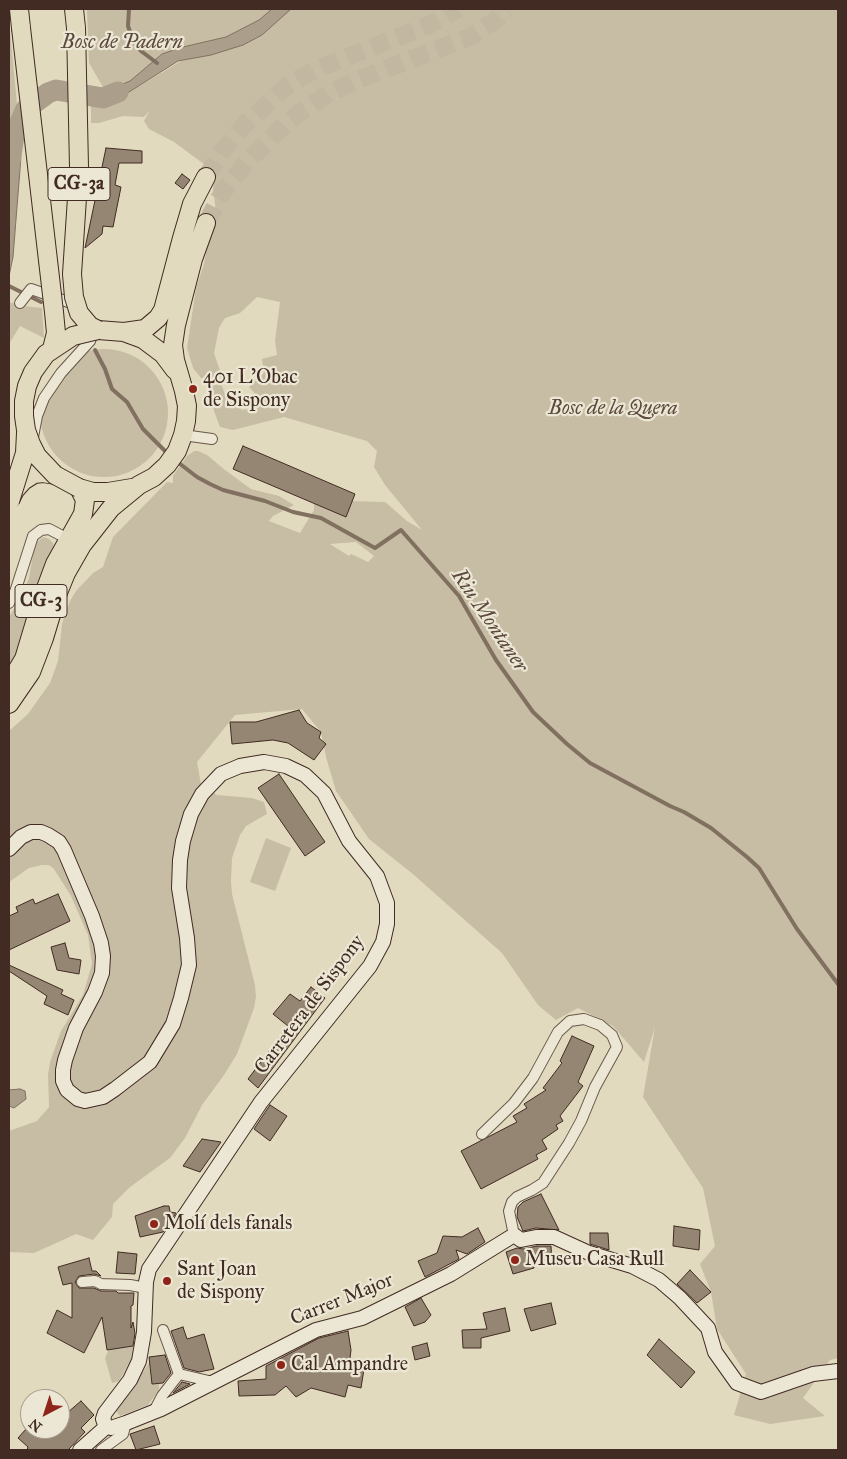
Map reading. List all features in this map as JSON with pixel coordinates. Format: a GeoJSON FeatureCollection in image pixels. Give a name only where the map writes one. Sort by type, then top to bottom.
{"type":"FeatureCollection","features":[{"type":"Feature","properties":{"kind":"highway","name":"CG-3a"},"geometry":{"type":"LineString","coordinates":[[19,9],[56,325],[55,341],[52,349]]}},
{"type":"Feature","properties":{"kind":"highway","name":"CG-3a"},"geometry":{"type":"LineString","coordinates":[[74,9],[79,167],[72,274],[74,297],[80,313],[90,326],[98,330]]}},
{"type":"Feature","properties":{"kind":"highway","name":"CG-3"},"geometry":{"type":"LineString","coordinates":[[124,332],[145,329],[158,318],[163,310],[190,212],[206,177]]}},
{"type":"Feature","properties":{"kind":"highway","name":"CG-3"},"geometry":{"type":"LineString","coordinates":[[9,684],[24,659],[49,578],[68,539],[167,465],[183,435],[187,406],[174,352],[176,326],[193,259],[206,222]]}},
{"type":"Feature","properties":{"kind":"highway","name":"CG-3"},"geometry":{"type":"LineString","coordinates":[[139,485],[123,491],[93,492],[79,488],[55,475],[37,456],[26,430],[24,408],[27,386],[37,366],[52,349],[73,336],[98,330],[132,334],[154,346],[172,364],[179,377]]}},
{"type":"Feature","properties":{"kind":"highway"},"geometry":{"type":"LineString","coordinates":[[9,503],[25,453],[26,430]]}},
{"type":"Feature","properties":{"kind":"highway"},"geometry":{"type":"LineString","coordinates":[[9,503],[15,490],[23,481],[34,474],[55,475]]}},
{"type":"Feature","properties":{"kind":"highway","name":"CG-3"},"geometry":{"type":"LineString","coordinates":[[9,704],[31,672],[57,595],[86,526],[85,500],[79,488]]}},
{"type":"Feature","properties":{"kind":"main road","name":"Carretera de Sispony"},"geometry":{"type":"LineString","coordinates":[[9,848],[24,835],[36,832],[48,835],[59,842],[64,850],[101,943],[103,956],[102,973],[76,1028],[63,1070],[63,1081],[67,1090],[78,1099],[85,1101],[103,1097],[150,1062],[173,1024],[189,965],[179,888],[183,841],[191,814],[202,794],[221,774],[240,766],[264,762],[286,766],[305,775],[324,793],[349,842],[377,876],[387,903],[387,924],[383,942],[374,960],[261,1102],[149,1269],[144,1332],[139,1360],[130,1380],[105,1413],[103,1419],[106,1427]]}},
{"type":"Feature","properties":{"kind":"main road"},"geometry":{"type":"LineString","coordinates":[[514,1235],[521,1240],[554,1237],[589,1254],[632,1266],[659,1280],[680,1298],[708,1328],[715,1352],[737,1383],[760,1392],[813,1374],[838,1370]]}},
{"type":"Feature","properties":{"kind":"main road","name":"Carrer Major"},"geometry":{"type":"LineString","coordinates":[[106,1427],[111,1428],[153,1413],[316,1330],[362,1318],[451,1274],[514,1235]]}},
{"type":"Feature","properties":{"kind":"main road"},"geometry":{"type":"LineString","coordinates":[[80,1450],[106,1427]]}},
{"type":"Feature","properties":{"kind":"street"},"geometry":{"type":"LineString","coordinates":[[9,503],[30,449],[36,416],[44,398],[61,373],[90,341],[96,324],[92,316],[84,308],[32,289],[20,303]]}},
{"type":"Feature","properties":{"kind":"street"},"geometry":{"type":"LineString","coordinates":[[183,435],[212,439]]}},
{"type":"Feature","properties":{"kind":"street"},"geometry":{"type":"LineString","coordinates":[[9,603],[15,592],[33,536],[41,530],[49,530],[68,539]]}},
{"type":"Feature","properties":{"kind":"street"},"geometry":{"type":"LineString","coordinates":[[482,1134],[514,1103],[533,1078],[558,1032],[570,1021],[584,1019],[600,1025],[612,1035],[617,1047],[595,1087],[581,1121],[543,1183],[517,1197],[512,1202],[509,1211],[514,1235]]}},
{"type":"Feature","properties":{"kind":"street"},"geometry":{"type":"LineString","coordinates":[[82,1282],[94,1281],[101,1284],[130,1285],[146,1288]]}},
{"type":"Feature","properties":{"kind":"street"},"geometry":{"type":"LineString","coordinates":[[163,1330],[179,1374]]}},
{"type":"Feature","properties":{"kind":"street"},"geometry":{"type":"LineString","coordinates":[[179,1374],[213,1382]]}},
{"type":"Feature","properties":{"kind":"street"},"geometry":{"type":"LineString","coordinates":[[153,1413],[162,1396],[179,1374]]}},
{"type":"Feature","properties":{"kind":"street"},"geometry":{"type":"LineString","coordinates":[[101,1450],[123,1434],[126,1423]]}},
{"type":"Feature","properties":{"kind":"green space","name":"Bosc de Padern"},"geometry":{"type":"Polygon","coordinates":[[[87,9],[272,9],[259,20],[226,37],[162,54],[130,81],[107,91],[89,63],[87,9]]]}},
{"type":"Feature","properties":{"kind":"green space","name":"Bosc de la Quera"},"geometry":{"type":"Polygon","coordinates":[[[291,9],[838,9],[838,1358],[830,1360],[803,1398],[825,1416],[770,1424],[734,1415],[746,1374],[717,1329],[711,1292],[700,1264],[715,1246],[703,1188],[643,1097],[655,1027],[644,1062],[613,1026],[578,1008],[556,1020],[538,1005],[502,953],[414,875],[369,839],[336,791],[321,732],[302,709],[235,715],[197,762],[201,784],[217,795],[252,798],[264,802],[267,814],[246,826],[240,835],[232,858],[232,894],[255,985],[256,997],[254,1008],[237,1054],[202,1105],[185,1138],[170,1158],[130,1187],[113,1204],[112,1217],[93,1240],[76,1234],[34,1253],[10,1252],[9,1250],[9,1131],[37,1121],[49,1107],[48,1075],[50,1062],[61,1031],[83,995],[92,964],[88,935],[71,896],[54,869],[49,865],[29,868],[9,882],[9,731],[28,714],[50,683],[58,661],[62,624],[70,601],[76,591],[93,573],[103,567],[113,537],[167,482],[173,483],[173,476],[187,456],[194,451],[207,455],[251,489],[279,496],[294,505],[273,516],[269,521],[300,533],[314,510],[314,500],[385,502],[407,521],[422,530],[385,485],[374,467],[377,451],[367,441],[284,417],[233,430],[220,427],[208,384],[221,383],[225,395],[242,410],[256,408],[262,401],[249,387],[264,373],[262,359],[277,355],[275,341],[280,302],[257,297],[240,313],[225,318],[219,328],[214,353],[222,377],[201,378],[193,368],[187,348],[196,288],[216,214],[213,187],[216,173],[174,142],[149,129],[144,121],[150,110],[144,117],[123,116],[99,123],[91,123],[91,104],[118,99],[181,61],[195,58],[291,9]],[[356,542],[330,544],[349,556],[351,554],[368,562],[374,556],[356,542]]]}},
{"type":"Feature","properties":{"kind":"green space"},"geometry":{"type":"Polygon","coordinates":[[[9,19],[18,115],[9,155],[9,19]]]}},
{"type":"Feature","properties":{"kind":"green space"},"geometry":{"type":"Polygon","coordinates":[[[9,302],[42,308],[44,338],[20,326],[9,344],[9,302]]]}},
{"type":"Feature","properties":{"kind":"green space"},"geometry":{"type":"Polygon","coordinates":[[[104,349],[128,354],[149,368],[163,389],[168,413],[163,437],[149,458],[128,472],[104,477],[80,472],[59,458],[45,437],[40,413],[45,389],[59,368],[80,354],[104,349]]]}},
{"type":"Feature","properties":{"kind":"green space"},"geometry":{"type":"Polygon","coordinates":[[[43,537],[49,539],[54,547],[43,569],[26,635],[9,672],[9,617],[22,596],[29,578],[34,549],[37,542],[43,537]]]}},
{"type":"Feature","properties":{"kind":"green space"},"geometry":{"type":"Polygon","coordinates":[[[266,838],[291,848],[275,891],[250,882],[266,838]]]}},
{"type":"Feature","properties":{"kind":"green space"},"geometry":{"type":"Polygon","coordinates":[[[135,1346],[135,1352],[119,1381],[112,1383],[105,1358],[109,1349],[135,1346]]]}},
{"type":"Feature","properties":{"kind":"green space"},"geometry":{"type":"Polygon","coordinates":[[[149,1363],[152,1384],[159,1384],[159,1390],[148,1405],[120,1416],[116,1411],[149,1363]]]}},
{"type":"Feature","properties":{"kind":"shaded area"},"geometry":{"type":"Polygon","coordinates":[[[272,9],[291,9],[262,35],[243,45],[211,55],[178,61],[118,99],[91,104],[90,87],[107,91],[130,81],[162,54],[226,37],[259,20],[272,9]]]}},
{"type":"Feature","properties":{"kind":"shaded area"},"geometry":{"type":"Polygon","coordinates":[[[18,115],[21,157],[13,257],[9,276],[9,155],[18,115]]]}},
{"type":"Feature","properties":{"kind":"shaded area"},"geometry":{"type":"Polygon","coordinates":[[[20,1089],[25,1091],[26,1099],[14,1108],[9,1106],[9,1090],[20,1089]]]}},
{"type":"Feature","properties":{"kind":"pier"},"geometry":{"type":"Polygon","coordinates":[[[17,113],[20,115],[24,157],[23,171],[17,113]]]}},
{"type":"Feature","properties":{"kind":"building"},"geometry":{"type":"Polygon","coordinates":[[[106,148],[142,151],[142,163],[119,163],[115,185],[121,187],[113,227],[103,226],[102,234],[85,248],[106,148]]]}},
{"type":"Feature","properties":{"kind":"building"},"geometry":{"type":"Polygon","coordinates":[[[182,174],[190,180],[183,189],[175,183],[182,174]]]}},
{"type":"Feature","properties":{"kind":"building"},"geometry":{"type":"Polygon","coordinates":[[[243,446],[355,494],[346,517],[233,469],[243,446]]]}},
{"type":"Feature","properties":{"kind":"building"},"geometry":{"type":"Polygon","coordinates":[[[299,710],[307,723],[321,732],[319,738],[326,744],[314,760],[288,743],[273,740],[232,744],[230,722],[256,722],[299,710]]]}},
{"type":"Feature","properties":{"kind":"building"},"geometry":{"type":"Polygon","coordinates":[[[279,774],[325,842],[305,856],[258,788],[279,774]]]}},
{"type":"Feature","properties":{"kind":"building"},"geometry":{"type":"Polygon","coordinates":[[[58,894],[70,921],[9,950],[9,916],[18,912],[16,907],[33,899],[35,904],[58,894]]]}},
{"type":"Feature","properties":{"kind":"building"},"geometry":{"type":"Polygon","coordinates":[[[65,943],[69,958],[81,960],[79,974],[57,970],[51,947],[65,943]]]}},
{"type":"Feature","properties":{"kind":"building"},"geometry":{"type":"Polygon","coordinates":[[[9,965],[63,990],[61,994],[74,1000],[68,1015],[44,1004],[47,996],[9,971],[9,965]]]}},
{"type":"Feature","properties":{"kind":"building"},"geometry":{"type":"Polygon","coordinates":[[[311,987],[325,998],[258,1088],[248,1079],[288,1026],[273,1014],[290,994],[300,1001],[311,987]]]}},
{"type":"Feature","properties":{"kind":"building"},"geometry":{"type":"Polygon","coordinates":[[[572,1036],[594,1046],[578,1082],[583,1086],[560,1116],[563,1121],[556,1125],[558,1129],[542,1140],[547,1149],[536,1155],[538,1159],[481,1189],[461,1151],[517,1122],[513,1116],[527,1108],[524,1104],[546,1090],[543,1088],[562,1063],[560,1061],[572,1036]]]}},
{"type":"Feature","properties":{"kind":"building"},"geometry":{"type":"Polygon","coordinates":[[[270,1105],[287,1116],[270,1141],[254,1129],[270,1105]]]}},
{"type":"Feature","properties":{"kind":"building"},"geometry":{"type":"Polygon","coordinates":[[[202,1139],[221,1142],[200,1172],[183,1166],[202,1139]]]}},
{"type":"Feature","properties":{"kind":"building"},"geometry":{"type":"Polygon","coordinates":[[[541,1194],[559,1230],[536,1228],[523,1231],[517,1217],[518,1207],[523,1202],[541,1194]]]}},
{"type":"Feature","properties":{"kind":"building","name":"Molí dels fanals"},"geometry":{"type":"Polygon","coordinates":[[[169,1206],[170,1212],[176,1213],[163,1232],[140,1237],[135,1216],[169,1206]]]}},
{"type":"Feature","properties":{"kind":"building"},"geometry":{"type":"Polygon","coordinates":[[[674,1226],[700,1230],[699,1250],[673,1246],[674,1226]]]}},
{"type":"Feature","properties":{"kind":"building"},"geometry":{"type":"Polygon","coordinates":[[[478,1228],[485,1242],[467,1254],[456,1250],[459,1259],[425,1277],[418,1261],[437,1253],[443,1236],[462,1237],[478,1228]]]}},
{"type":"Feature","properties":{"kind":"building"},"geometry":{"type":"Polygon","coordinates":[[[590,1233],[608,1233],[609,1250],[590,1244],[590,1233]]]}},
{"type":"Feature","properties":{"kind":"building"},"geometry":{"type":"Polygon","coordinates":[[[551,1246],[552,1263],[534,1264],[534,1268],[513,1274],[506,1252],[517,1248],[523,1249],[551,1246]]]}},
{"type":"Feature","properties":{"kind":"building"},"geometry":{"type":"Polygon","coordinates":[[[118,1252],[137,1254],[135,1274],[116,1273],[118,1252]]]}},
{"type":"Feature","properties":{"kind":"building"},"geometry":{"type":"Polygon","coordinates":[[[89,1258],[92,1271],[96,1271],[101,1276],[94,1274],[79,1276],[75,1282],[79,1288],[134,1293],[133,1305],[131,1306],[131,1328],[133,1322],[135,1333],[133,1346],[107,1350],[102,1317],[84,1353],[47,1333],[57,1310],[72,1318],[72,1283],[63,1285],[58,1267],[89,1258]]]}},
{"type":"Feature","properties":{"kind":"building"},"geometry":{"type":"Polygon","coordinates":[[[690,1270],[711,1292],[697,1303],[677,1284],[690,1270]]]}},
{"type":"Feature","properties":{"kind":"building"},"geometry":{"type":"Polygon","coordinates":[[[421,1298],[431,1315],[425,1322],[414,1326],[405,1307],[421,1298]]]}},
{"type":"Feature","properties":{"kind":"building"},"geometry":{"type":"Polygon","coordinates":[[[551,1303],[556,1324],[531,1331],[524,1309],[551,1303]]]}},
{"type":"Feature","properties":{"kind":"building"},"geometry":{"type":"Polygon","coordinates":[[[505,1308],[510,1331],[481,1338],[481,1348],[463,1348],[462,1330],[487,1329],[483,1313],[505,1308]]]}},
{"type":"Feature","properties":{"kind":"building"},"geometry":{"type":"Polygon","coordinates":[[[183,1327],[187,1339],[204,1334],[214,1369],[199,1372],[184,1368],[171,1331],[183,1327]]]}},
{"type":"Feature","properties":{"kind":"building"},"geometry":{"type":"Polygon","coordinates":[[[348,1331],[351,1350],[349,1366],[364,1369],[361,1388],[348,1385],[345,1397],[311,1388],[296,1397],[286,1386],[275,1395],[239,1396],[238,1381],[266,1379],[266,1366],[319,1338],[348,1331]]]}},
{"type":"Feature","properties":{"kind":"building"},"geometry":{"type":"Polygon","coordinates":[[[659,1339],[695,1372],[681,1388],[647,1355],[659,1339]]]}},
{"type":"Feature","properties":{"kind":"building"},"geometry":{"type":"Polygon","coordinates":[[[427,1343],[430,1356],[415,1360],[412,1347],[427,1343]]]}},
{"type":"Feature","properties":{"kind":"building"},"geometry":{"type":"Polygon","coordinates":[[[165,1355],[171,1373],[163,1383],[152,1384],[149,1357],[165,1355]]]}},
{"type":"Feature","properties":{"kind":"building"},"geometry":{"type":"Polygon","coordinates":[[[182,1382],[190,1384],[173,1393],[182,1382]]]}},
{"type":"Feature","properties":{"kind":"building"},"geometry":{"type":"Polygon","coordinates":[[[81,1401],[94,1415],[81,1428],[85,1432],[68,1450],[27,1450],[28,1447],[18,1438],[20,1436],[20,1439],[70,1439],[70,1410],[81,1401]]]}},
{"type":"Feature","properties":{"kind":"building"},"geometry":{"type":"Polygon","coordinates":[[[154,1426],[160,1444],[136,1450],[130,1434],[154,1426]]]}},
{"type":"Feature","properties":{"kind":"waterway"},"geometry":{"type":"LineString","coordinates":[[129,9],[128,26],[133,41],[141,51],[157,63]]}},
{"type":"Feature","properties":{"kind":"waterway"},"geometry":{"type":"LineString","coordinates":[[9,168],[14,136],[26,109],[48,93],[56,90],[103,98],[118,92]]}},
{"type":"Feature","properties":{"kind":"waterway","name":"Riu Montaner"},"geometry":{"type":"LineString","coordinates":[[9,286],[41,302]]}},
{"type":"Feature","properties":{"kind":"waterway","name":"Riu Montaner"},"geometry":{"type":"LineString","coordinates":[[95,350],[105,369],[112,389],[127,402],[143,429],[168,454]]}},
{"type":"Feature","properties":{"kind":"waterway","name":"Riu Montaner"},"geometry":{"type":"LineString","coordinates":[[175,460],[197,477],[223,490],[265,501],[293,512],[321,518],[375,548],[401,530],[459,596],[496,660],[533,712],[590,763],[711,828],[747,857],[759,868],[797,929],[838,984]]}},
{"type":"Feature","properties":{"kind":"tunnel"},"geometry":{"type":"LineString","coordinates":[[206,177],[224,149],[245,124],[287,86],[314,70],[429,25],[458,9]]}},
{"type":"Feature","properties":{"kind":"tunnel"},"geometry":{"type":"LineString","coordinates":[[206,223],[224,190],[246,163],[286,123],[305,109],[328,94],[355,81],[470,37],[496,20],[506,9]]}},
{"type":"Feature","properties":{"kind":"place","name":"401 L'Obac de Sispony"},"geometry":{"type":"Point","coordinates":[193,389]}},
{"type":"Feature","properties":{"kind":"place","name":"Molí dels fanals"},"geometry":{"type":"Point","coordinates":[154,1224]}},
{"type":"Feature","properties":{"kind":"place","name":"Museu Casa Rull"},"geometry":{"type":"Point","coordinates":[515,1260]}},
{"type":"Feature","properties":{"kind":"place","name":"Sant Joan de Sispony"},"geometry":{"type":"Point","coordinates":[167,1281]}},
{"type":"Feature","properties":{"kind":"place","name":"Cal Ampandre"},"geometry":{"type":"Point","coordinates":[281,1365]}}]}
